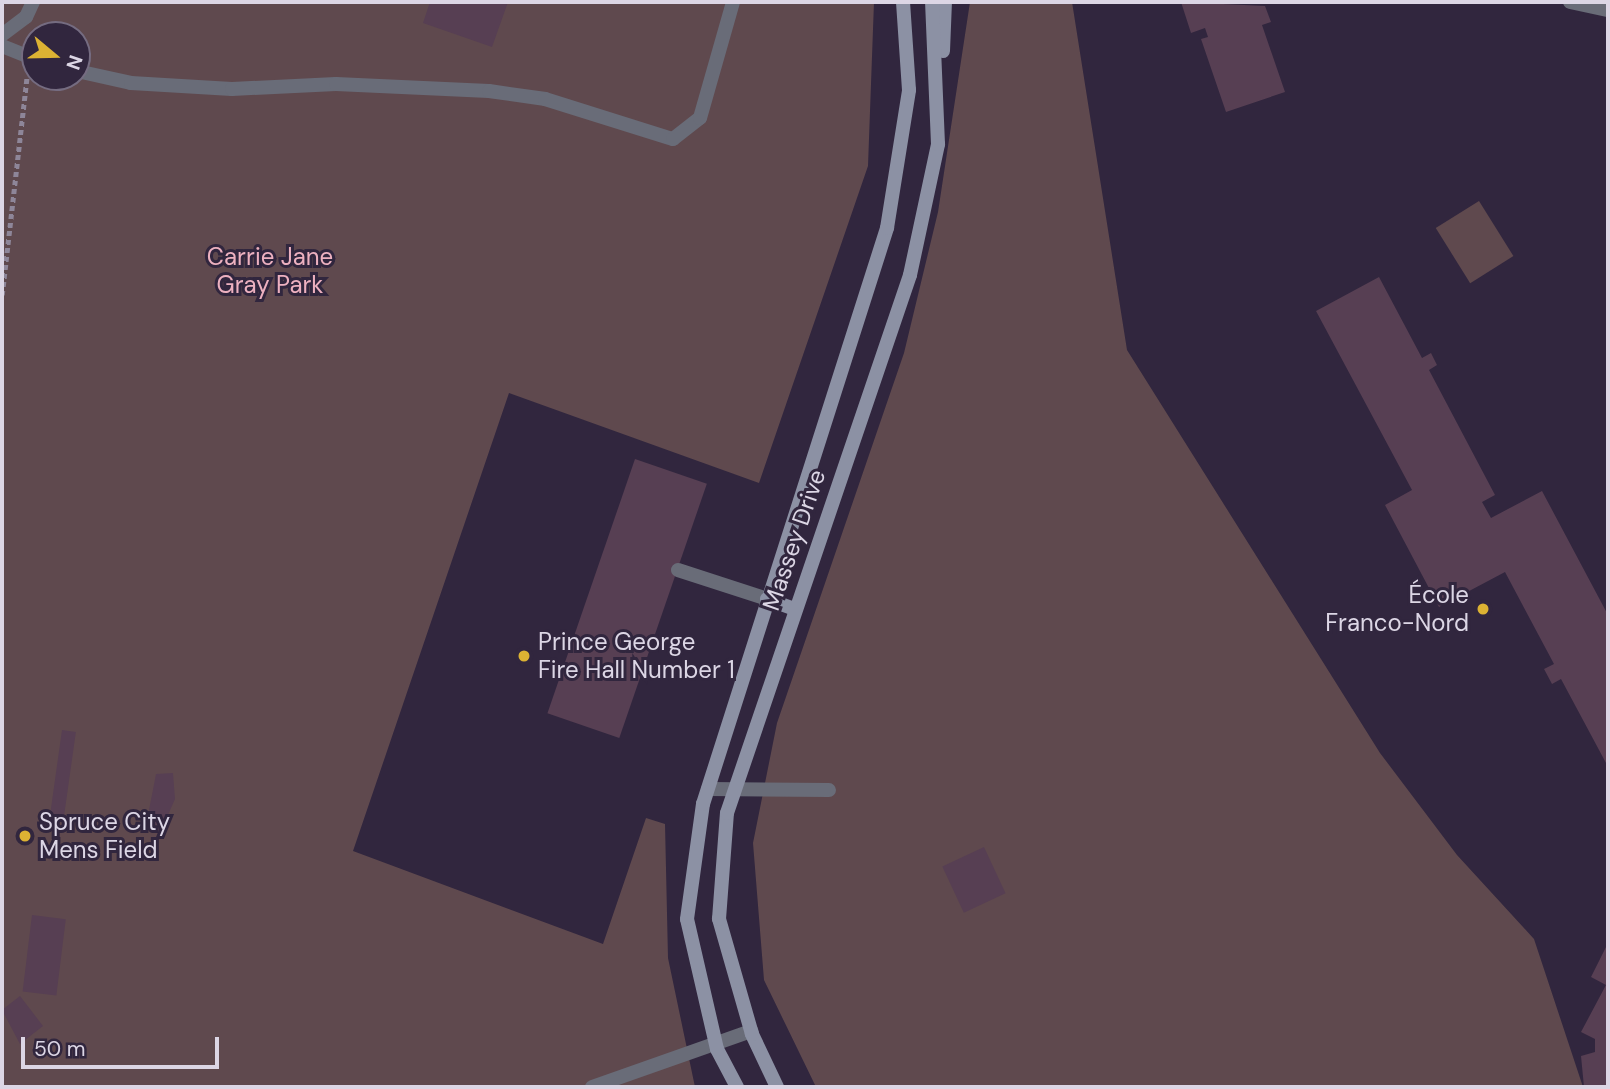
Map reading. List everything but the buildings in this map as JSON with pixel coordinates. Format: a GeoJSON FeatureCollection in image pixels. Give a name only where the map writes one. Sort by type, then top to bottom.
{"type":"FeatureCollection","features":[{"type":"Feature","properties":{"kind":"street"},"geometry":{"type":"LineString","coordinates":[[2,35],[26,16],[33,2]]}},
{"type":"Feature","properties":{"kind":"street"},"geometry":{"type":"LineString","coordinates":[[91,74],[131,83],[232,89],[336,84],[489,91],[545,99],[673,139],[700,118],[733,2]]}},
{"type":"Feature","properties":{"kind":"street","name":"Massey Drive"},"geometry":{"type":"LineString","coordinates":[[737,1087],[716,1045],[687,919],[708,789],[887,228],[909,89],[903,2]]}},
{"type":"Feature","properties":{"kind":"street","name":"Massey Drive"},"geometry":{"type":"LineString","coordinates":[[777,1087],[751,1031],[719,919],[734,790],[910,275],[939,144],[932,2]]}},
{"type":"Feature","properties":{"kind":"street"},"geometry":{"type":"LineString","coordinates":[[939,144],[945,2]]}},
{"type":"Feature","properties":{"kind":"street"},"geometry":{"type":"LineString","coordinates":[[1570,2],[1608,10]]}},
{"type":"Feature","properties":{"kind":"street"},"geometry":{"type":"LineString","coordinates":[[2,46],[21,53]]}},
{"type":"Feature","properties":{"kind":"street"},"geometry":{"type":"LineString","coordinates":[[678,570],[795,609]]}},
{"type":"Feature","properties":{"kind":"street"},"geometry":{"type":"LineString","coordinates":[[708,789],[829,790]]}},
{"type":"Feature","properties":{"kind":"street"},"geometry":{"type":"LineString","coordinates":[[592,1087],[751,1031]]}},
{"type":"Feature","properties":{"kind":"path"},"geometry":{"type":"LineString","coordinates":[[2,295],[28,91]]}},
{"type":"Feature","properties":{"kind":"green space","name":"Carrie Jane Gray Park"},"geometry":{"type":"Polygon","coordinates":[[[2,2],[874,2],[868,166],[759,483],[509,393],[353,851],[603,944],[646,818],[665,824],[668,958],[695,1087],[2,1087],[2,2]]]}},
{"type":"Feature","properties":{"kind":"green space"},"geometry":{"type":"Polygon","coordinates":[[[970,2],[1072,2],[1127,350],[1380,753],[1457,855],[1534,939],[1583,1087],[816,1087],[764,980],[753,843],[777,723],[904,353],[938,212],[970,2]]]}},
{"type":"Feature","properties":{"kind":"green space"},"geometry":{"type":"Polygon","coordinates":[[[1479,201],[1513,256],[1470,283],[1436,228],[1479,201]]]}},
{"type":"Feature","properties":{"kind":"place","name":"École Franco-Nord"},"geometry":{"type":"Point","coordinates":[1483,609]}},
{"type":"Feature","properties":{"kind":"place","name":"Prince George Fire Hall Number 1"},"geometry":{"type":"Point","coordinates":[524,656]}},
{"type":"Feature","properties":{"kind":"place","name":"Spruce City Mens Field"},"geometry":{"type":"Point","coordinates":[25,836]}}]}
